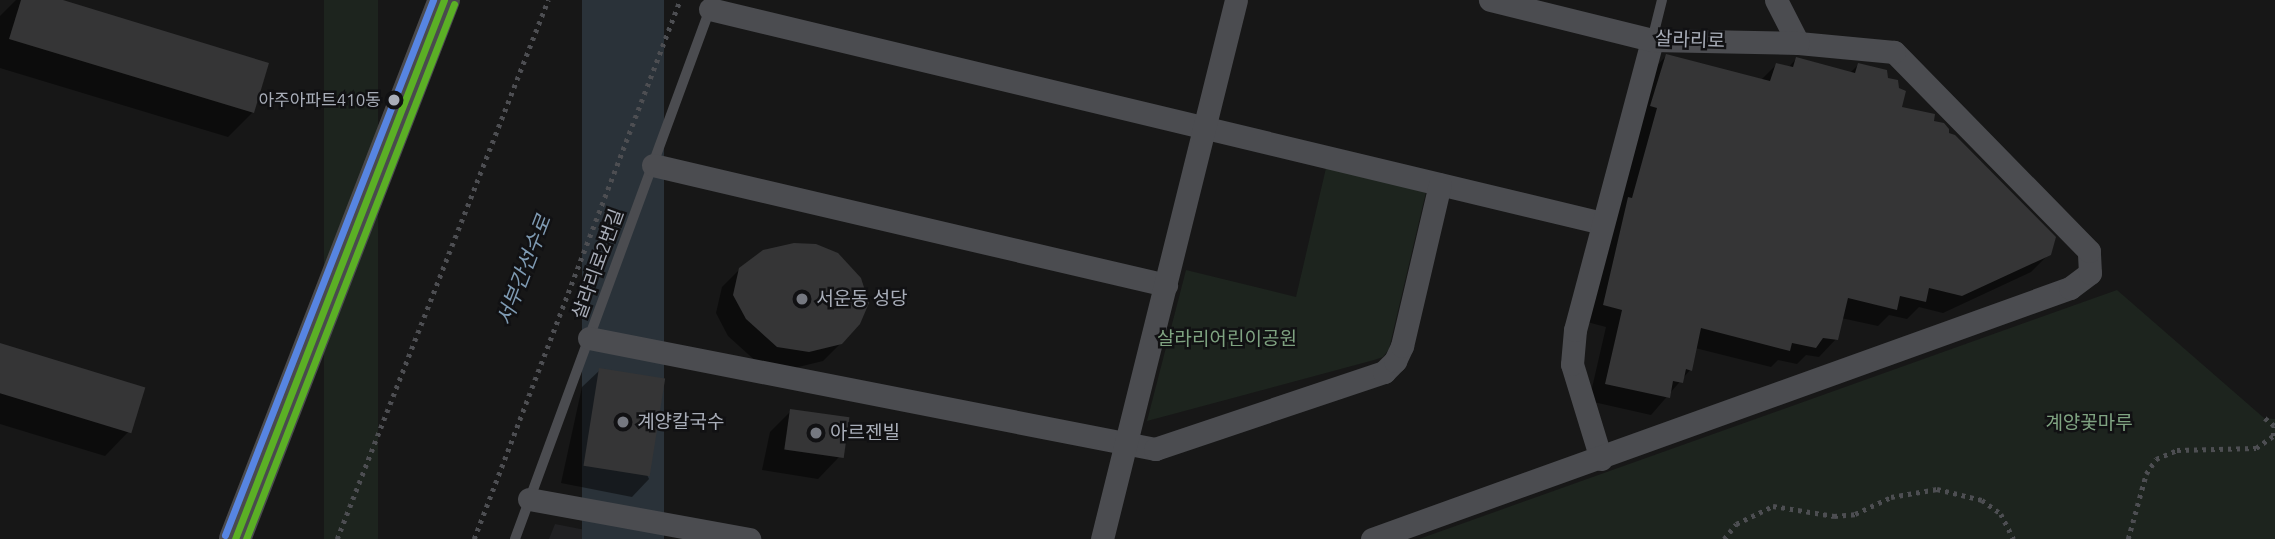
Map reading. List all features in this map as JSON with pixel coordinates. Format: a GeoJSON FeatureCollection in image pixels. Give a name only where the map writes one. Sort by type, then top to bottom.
{"type":"FeatureCollection","features":[{"type":"Feature","properties":{"kind":"main road"},"geometry":{"type":"LineString","coordinates":[[236,539],[444,0]]}},
{"type":"Feature","properties":{"kind":"street"},"geometry":{"type":"LineString","coordinates":[[1102,539],[1236,0]]}},
{"type":"Feature","properties":{"kind":"street","name":"살라리로"},"geometry":{"type":"LineString","coordinates":[[1490,0],[1652,40],[1798,43],[1894,51],[2089,251],[2090,274],[2057,293],[1601,459]]}},
{"type":"Feature","properties":{"kind":"street"},"geometry":{"type":"LineString","coordinates":[[1776,0],[1798,43]]}},
{"type":"Feature","properties":{"kind":"street"},"geometry":{"type":"LineString","coordinates":[[711,5],[1204,128],[1602,223]]}},
{"type":"Feature","properties":{"kind":"street"},"geometry":{"type":"LineString","coordinates":[[1373,539],[1601,459],[1572,364],[1575,330],[1652,40]]}},
{"type":"Feature","properties":{"kind":"street"},"geometry":{"type":"LineString","coordinates":[[653,164],[1166,285]]}},
{"type":"Feature","properties":{"kind":"street"},"geometry":{"type":"LineString","coordinates":[[589,338],[1155,449],[1384,372],[1395,361],[1402,346],[1440,184]]}},
{"type":"Feature","properties":{"kind":"street"},"geometry":{"type":"LineString","coordinates":[[529,499],[749,539]]}},
{"type":"Feature","properties":{"kind":"lane"},"geometry":{"type":"LineString","coordinates":[[1652,40],[1662,0]]}},
{"type":"Feature","properties":{"kind":"lane","name":"살라리로2번길"},"geometry":{"type":"LineString","coordinates":[[515,539],[711,5]]}},
{"type":"Feature","properties":{"kind":"path"},"geometry":{"type":"LineString","coordinates":[[337,539],[548,0]]}},
{"type":"Feature","properties":{"kind":"path"},"geometry":{"type":"LineString","coordinates":[[474,539],[680,0]]}},
{"type":"Feature","properties":{"kind":"path"},"geometry":{"type":"LineString","coordinates":[[2128,539],[2146,474],[2156,459],[2178,450],[2256,448],[2273,436],[2274,427],[2264,418]]}},
{"type":"Feature","properties":{"kind":"path"},"geometry":{"type":"LineString","coordinates":[[1724,539],[1735,524],[1773,506],[1834,516],[1855,514],[1891,497],[1937,489],[1982,500],[2001,514],[2014,539]]}},
{"type":"Feature","properties":{"kind":"shaded area"},"geometry":{"type":"Polygon","coordinates":[[[555,524],[631,539],[549,539],[555,524]]]}},
{"type":"Feature","properties":{"kind":"green space"},"geometry":{"type":"Polygon","coordinates":[[[324,0],[378,0],[378,539],[324,539],[324,0]]]}},
{"type":"Feature","properties":{"kind":"green space","name":"살라리어린이공원"},"geometry":{"type":"Polygon","coordinates":[[[1326,168],[1426,192],[1389,349],[1383,357],[1374,360],[1147,421],[1186,270],[1296,297],[1326,168]]]}},
{"type":"Feature","properties":{"kind":"green space","name":"계양꽃마루"},"geometry":{"type":"Polygon","coordinates":[[[2117,290],[2264,418],[2275,419],[2275,539],[1419,539],[2117,290]]]}},
{"type":"Feature","properties":{"kind":"water"},"geometry":{"type":"Polygon","coordinates":[[[582,0],[664,0],[664,539],[582,539],[582,0]]]}},
{"type":"Feature","properties":{"kind":"building"},"geometry":{"type":"Polygon","coordinates":[[[21,0],[63,0],[269,63],[254,113],[9,39],[21,0]]]}},
{"type":"Feature","properties":{"kind":"building"},"geometry":{"type":"Polygon","coordinates":[[[1666,54],[1770,81],[1776,63],[1793,67],[1796,57],[1855,73],[1858,63],[1887,70],[1888,78],[1898,80],[1899,88],[1906,91],[1902,107],[1935,114],[1934,121],[1944,123],[1949,133],[1955,135],[2056,237],[2051,255],[1962,296],[1929,288],[1926,302],[1900,296],[1897,310],[1848,298],[1838,340],[1823,338],[1816,348],[1792,343],[1790,351],[1701,328],[1692,371],[1686,369],[1683,383],[1673,381],[1670,398],[1605,384],[1622,310],[1603,305],[1628,197],[1632,198],[1657,108],[1650,106],[1666,54]]]}},
{"type":"Feature","properties":{"kind":"building","name":"서운동 성당"},"geometry":{"type":"Polygon","coordinates":[[[794,243],[816,244],[838,253],[861,278],[869,303],[860,324],[842,344],[809,352],[777,347],[746,319],[733,295],[739,268],[763,250],[794,243]]]}},
{"type":"Feature","properties":{"kind":"building"},"geometry":{"type":"Polygon","coordinates":[[[0,343],[145,387],[131,433],[0,393],[0,343]]]}},
{"type":"Feature","properties":{"kind":"building","name":"계양칼국수"},"geometry":{"type":"Polygon","coordinates":[[[599,368],[665,378],[650,476],[584,466],[599,368]]]}},
{"type":"Feature","properties":{"kind":"building","name":"아르젠빌"},"geometry":{"type":"Polygon","coordinates":[[[790,409],[849,417],[844,458],[784,450],[790,409]]]}},
{"type":"Feature","properties":{"kind":"transit line"},"geometry":{"type":"LineString","coordinates":[[225,535],[433,0]]}},
{"type":"Feature","properties":{"kind":"transit line"},"geometry":{"type":"LineString","coordinates":[[235,539],[444,0]]}},
{"type":"Feature","properties":{"kind":"transit line"},"geometry":{"type":"LineString","coordinates":[[246,539],[454,4]]}},
{"type":"Feature","properties":{"kind":"place","name":"아주아파트410동"},"geometry":{"type":"Point","coordinates":[394,100]}},
{"type":"Feature","properties":{"kind":"place","name":"서운동 성당"},"geometry":{"type":"Point","coordinates":[802,299]}},
{"type":"Feature","properties":{"kind":"place","name":"계양칼국수"},"geometry":{"type":"Point","coordinates":[623,422]}},
{"type":"Feature","properties":{"kind":"place","name":"아르젠빌"},"geometry":{"type":"Point","coordinates":[816,433]}},
{"type":"Feature","properties":{"kind":"water label","name":"서부간선수로"},"geometry":{"type":"Point","coordinates":[523,270]}}]}
